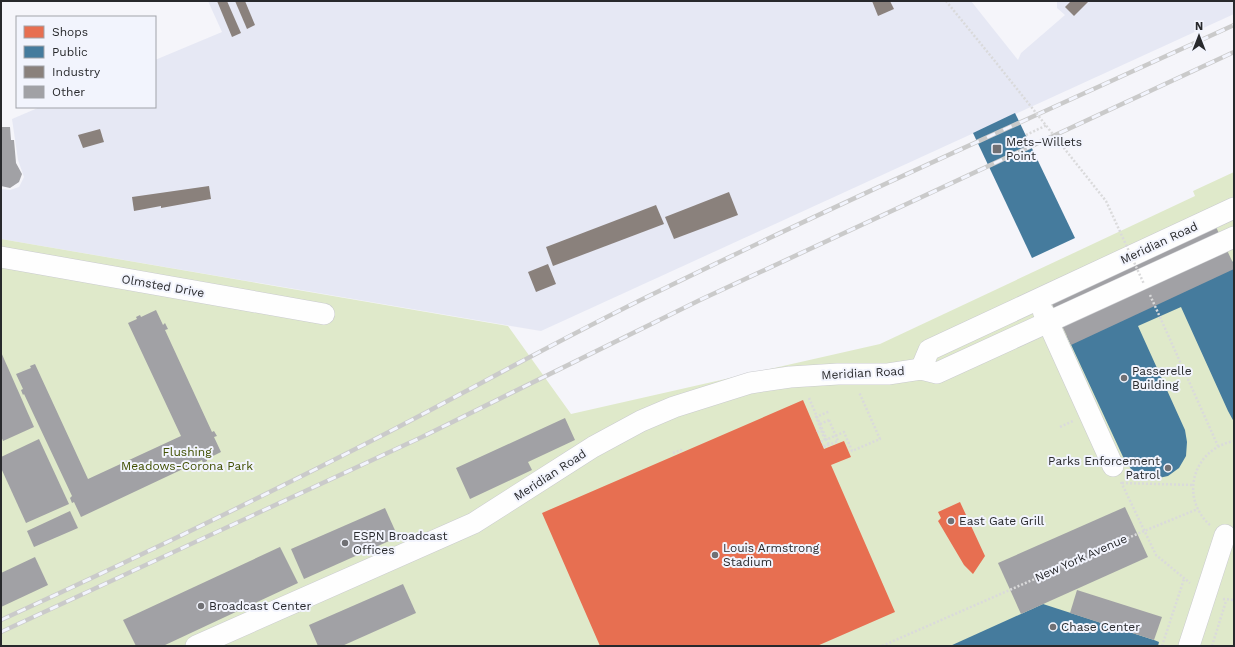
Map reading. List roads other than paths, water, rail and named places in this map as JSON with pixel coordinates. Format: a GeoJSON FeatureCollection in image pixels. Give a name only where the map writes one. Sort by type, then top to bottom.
{"type":"FeatureCollection","features":[{"type":"Feature","properties":{"kind":"street","name":"Meridian Road"},"geometry":{"type":"LineString","coordinates":[[921,369],[929,350],[1234,208]]}},
{"type":"Feature","properties":{"kind":"street","name":"Meridian Road"},"geometry":{"type":"LineString","coordinates":[[196,646],[474,523],[593,447],[641,421],[674,407],[750,383],[790,377],[838,374],[888,374],[921,369],[937,373],[1234,237]]}},
{"type":"Feature","properties":{"kind":"street","name":"Olmsted Drive"},"geometry":{"type":"LineString","coordinates":[[1,257],[324,314]]}},
{"type":"Feature","properties":{"kind":"street"},"geometry":{"type":"LineString","coordinates":[[1038,299],[1118,476]]}},
{"type":"Feature","properties":{"kind":"street"},"geometry":{"type":"LineString","coordinates":[[1189,646],[1225,534]]}},
{"type":"Feature","properties":{"kind":"railway"},"geometry":{"type":"LineString","coordinates":[[1,620],[285,484],[379,437],[584,329],[725,259],[870,191],[1234,25]]}},
{"type":"Feature","properties":{"kind":"railway"},"geometry":{"type":"LineString","coordinates":[[1,632],[422,437],[700,300],[1234,52]]}},
{"type":"Feature","properties":{"kind":"place","name":"Mets–Willets Point"},"geometry":{"type":"Point","coordinates":[997,149]}},
{"type":"Feature","properties":{"kind":"place","name":"Passerelle Building"},"geometry":{"type":"Point","coordinates":[1124,378]}},
{"type":"Feature","properties":{"kind":"place","name":"Parks Enforcement Patrol"},"geometry":{"type":"Point","coordinates":[1168,468]}},
{"type":"Feature","properties":{"kind":"place","name":"East Gate Grill"},"geometry":{"type":"Point","coordinates":[951,521]}},
{"type":"Feature","properties":{"kind":"place","name":"ESPN Broadcast Offices"},"geometry":{"type":"Point","coordinates":[345,543]}},
{"type":"Feature","properties":{"kind":"place","name":"Louis Armstrong Stadium"},"geometry":{"type":"Point","coordinates":[715,555]}},
{"type":"Feature","properties":{"kind":"place","name":"Broadcast Center"},"geometry":{"type":"Point","coordinates":[201,606]}},
{"type":"Feature","properties":{"kind":"place","name":"Chase Center"},"geometry":{"type":"Point","coordinates":[1053,627]}},
{"type":"Feature","properties":{"kind":"park label","name":"Flushing Meadows-Corona Park"},"geometry":{"type":"Point","coordinates":[187,459]}}]}
